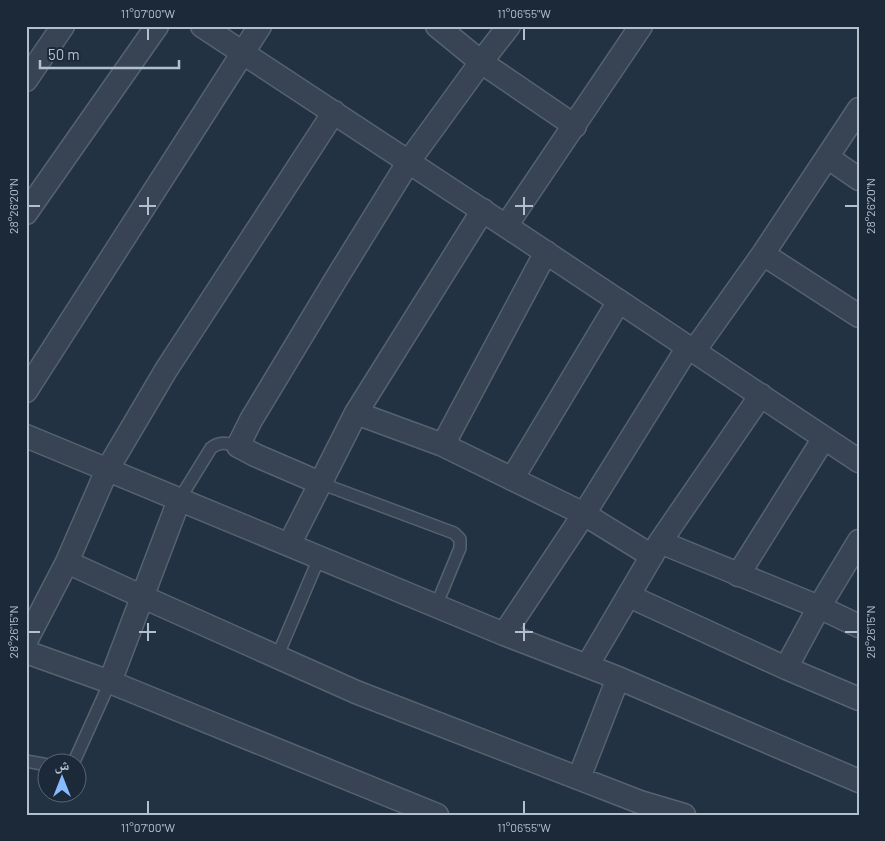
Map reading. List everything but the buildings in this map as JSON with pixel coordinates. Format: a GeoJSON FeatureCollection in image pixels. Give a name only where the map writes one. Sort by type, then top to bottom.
{"type":"FeatureCollection","features":[{"type":"Feature","properties":{"kind":"street"},"geometry":{"type":"LineString","coordinates":[[26,80],[63,26]]}},
{"type":"Feature","properties":{"kind":"street"},"geometry":{"type":"LineString","coordinates":[[26,213],[158,26]]}},
{"type":"Feature","properties":{"kind":"street"},"geometry":{"type":"LineString","coordinates":[[202,26],[409,161],[859,461]]}},
{"type":"Feature","properties":{"kind":"street"},"geometry":{"type":"LineString","coordinates":[[26,391],[260,26]]}},
{"type":"Feature","properties":{"kind":"street"},"geometry":{"type":"LineString","coordinates":[[437,26],[481,62],[575,126]]}},
{"type":"Feature","properties":{"kind":"street"},"geometry":{"type":"LineString","coordinates":[[320,483],[255,456],[238,446],[251,420],[409,161],[509,26]]}},
{"type":"Feature","properties":{"kind":"street"},"geometry":{"type":"LineString","coordinates":[[506,226],[641,26]]}},
{"type":"Feature","properties":{"kind":"street"},"geometry":{"type":"LineString","coordinates":[[504,634],[691,349],[763,254],[859,109]]}},
{"type":"Feature","properties":{"kind":"street"},"geometry":{"type":"LineString","coordinates":[[26,641],[67,562],[107,470],[166,370],[334,112]]}},
{"type":"Feature","properties":{"kind":"street"},"geometry":{"type":"LineString","coordinates":[[827,157],[859,179]]}},
{"type":"Feature","properties":{"kind":"street"},"geometry":{"type":"LineString","coordinates":[[289,545],[356,413],[483,210]]}},
{"type":"Feature","properties":{"kind":"street"},"geometry":{"type":"LineString","coordinates":[[443,445],[546,252]]}},
{"type":"Feature","properties":{"kind":"street"},"geometry":{"type":"LineString","coordinates":[[763,254],[859,316]]}},
{"type":"Feature","properties":{"kind":"street"},"geometry":{"type":"LineString","coordinates":[[512,479],[619,301]]}},
{"type":"Feature","properties":{"kind":"street"},"geometry":{"type":"LineString","coordinates":[[588,666],[656,549],[761,395]]}},
{"type":"Feature","properties":{"kind":"street"},"geometry":{"type":"LineString","coordinates":[[356,413],[443,445],[656,549],[738,575],[819,607],[859,626]]}},
{"type":"Feature","properties":{"kind":"street"},"geometry":{"type":"LineString","coordinates":[[26,436],[504,634],[618,678],[859,781]]}},
{"type":"Feature","properties":{"kind":"street"},"geometry":{"type":"LineString","coordinates":[[738,575],[824,438]]}},
{"type":"Feature","properties":{"kind":"street"},"geometry":{"type":"LineString","coordinates":[[110,682],[179,500]]}},
{"type":"Feature","properties":{"kind":"street"},"geometry":{"type":"LineString","coordinates":[[786,668],[819,607],[859,541]]}},
{"type":"Feature","properties":{"kind":"street"},"geometry":{"type":"LineString","coordinates":[[67,562],[143,598],[356,692],[640,802],[684,815]]}},
{"type":"Feature","properties":{"kind":"street"},"geometry":{"type":"LineString","coordinates":[[629,596],[786,668],[859,699]]}},
{"type":"Feature","properties":{"kind":"street"},"geometry":{"type":"LineString","coordinates":[[26,652],[110,682],[437,815]]}},
{"type":"Feature","properties":{"kind":"street"},"geometry":{"type":"LineString","coordinates":[[579,778],[618,678]]}},
{"type":"Feature","properties":{"kind":"lane"},"geometry":{"type":"LineString","coordinates":[[179,500],[211,448],[224,442],[238,446]]}},
{"type":"Feature","properties":{"kind":"lane"},"geometry":{"type":"LineString","coordinates":[[320,483],[454,533],[460,539],[460,548],[436,606]]}},
{"type":"Feature","properties":{"kind":"lane"},"geometry":{"type":"LineString","coordinates":[[277,657],[319,558]]}},
{"type":"Feature","properties":{"kind":"lane"},"geometry":{"type":"LineString","coordinates":[[78,754],[110,682]]}}]}
